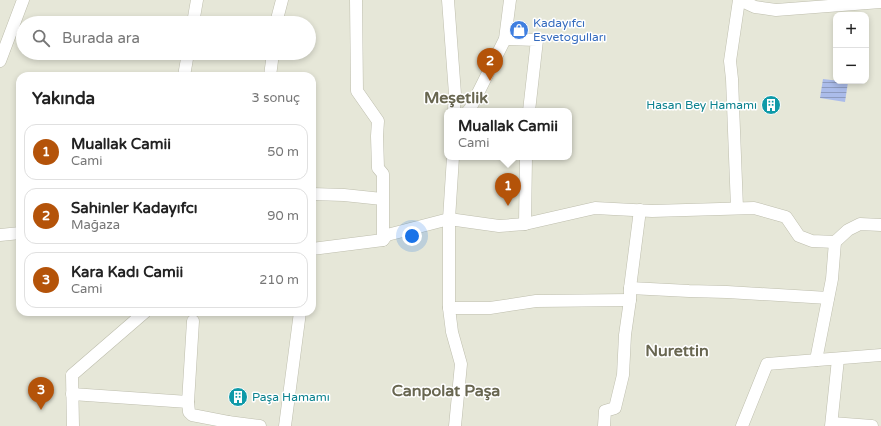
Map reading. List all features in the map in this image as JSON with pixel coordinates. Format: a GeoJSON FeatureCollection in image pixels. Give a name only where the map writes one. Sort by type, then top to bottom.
{"type":"FeatureCollection","features":[{"type":"Feature","properties":{"kind":"street"},"geometry":{"type":"LineString","coordinates":[[18,16],[24,0]]}},
{"type":"Feature","properties":{"kind":"street"},"geometry":{"type":"LineString","coordinates":[[194,16],[197,0]]}},
{"type":"Feature","properties":{"kind":"street"},"geometry":{"type":"LineString","coordinates":[[278,16],[282,0]]}},
{"type":"Feature","properties":{"kind":"street"},"geometry":{"type":"LineString","coordinates":[[356,0],[357,91],[378,121],[378,168],[383,174],[383,240]]}},
{"type":"Feature","properties":{"kind":"street"},"geometry":{"type":"LineString","coordinates":[[448,0],[455,94],[454,108]]}},
{"type":"Feature","properties":{"kind":"street"},"geometry":{"type":"LineString","coordinates":[[471,108],[505,39],[510,0]]}},
{"type":"Feature","properties":{"kind":"street"},"geometry":{"type":"LineString","coordinates":[[737,208],[730,61],[740,0],[755,7],[776,10],[881,2]]}},
{"type":"Feature","properties":{"kind":"street"},"geometry":{"type":"LineString","coordinates":[[0,61],[16,20]]}},
{"type":"Feature","properties":{"kind":"street"},"geometry":{"type":"LineString","coordinates":[[505,39],[537,40],[530,108]]}},
{"type":"Feature","properties":{"kind":"street"},"geometry":{"type":"LineString","coordinates":[[185,72],[187,60]]}},
{"type":"Feature","properties":{"kind":"street"},"geometry":{"type":"LineString","coordinates":[[271,72],[272,60]]}},
{"type":"Feature","properties":{"kind":"street"},"geometry":{"type":"LineString","coordinates":[[452,160],[449,219],[449,308],[452,332],[461,364],[455,426]]}},
{"type":"Feature","properties":{"kind":"street"},"geometry":{"type":"LineString","coordinates":[[525,224],[526,160]]}},
{"type":"Feature","properties":{"kind":"street"},"geometry":{"type":"LineString","coordinates":[[316,194],[382,199]]}},
{"type":"Feature","properties":{"kind":"street"},"geometry":{"type":"LineString","coordinates":[[316,248],[383,240],[388,235],[449,219],[499,226],[525,224],[595,208],[652,212],[754,208],[786,217],[799,236],[812,241],[835,242]]}},
{"type":"Feature","properties":{"kind":"street"},"geometry":{"type":"LineString","coordinates":[[604,426],[605,411],[615,408],[623,375],[625,335],[640,210]]}},
{"type":"Feature","properties":{"kind":"street"},"geometry":{"type":"LineString","coordinates":[[816,360],[828,298],[835,242],[848,230],[860,224],[881,225]]}},
{"type":"Feature","properties":{"kind":"street"},"geometry":{"type":"LineString","coordinates":[[0,235],[16,233]]}},
{"type":"Feature","properties":{"kind":"street"},"geometry":{"type":"LineString","coordinates":[[449,308],[490,308],[536,301],[689,291],[828,298]]}},
{"type":"Feature","properties":{"kind":"street"},"geometry":{"type":"LineString","coordinates":[[73,426],[72,375],[140,316]]}},
{"type":"Feature","properties":{"kind":"street"},"geometry":{"type":"LineString","coordinates":[[285,426],[299,316]]}},
{"type":"Feature","properties":{"kind":"street"},"geometry":{"type":"LineString","coordinates":[[193,321],[188,402],[189,412],[192,415],[229,424],[260,426]]}},
{"type":"Feature","properties":{"kind":"street"},"geometry":{"type":"LineString","coordinates":[[742,426],[767,364],[881,355]]}},
{"type":"Feature","properties":{"kind":"street"},"geometry":{"type":"LineString","coordinates":[[838,359],[831,424],[872,426]]}},
{"type":"Feature","properties":{"kind":"street"},"geometry":{"type":"LineString","coordinates":[[72,394],[188,402]]}},
{"type":"Feature","properties":{"kind":"shaded area"},"geometry":{"type":"Polygon","coordinates":[[[0,0],[881,0],[881,426],[0,426],[0,0]]]}},
{"type":"Feature","properties":{"kind":"water"},"geometry":{"type":"Polygon","coordinates":[[[823,79],[833,80],[833,84],[848,84],[845,102],[820,98],[823,79]]]}},
{"type":"Feature","properties":{"kind":"place","name":"Kadayıfcı Esvetogulları"},"geometry":{"type":"Point","coordinates":[519,30]}},
{"type":"Feature","properties":{"kind":"place","name":"Sahinler Kadayıfcı"},"geometry":{"type":"Point","coordinates":[490,81]}},
{"type":"Feature","properties":{"kind":"place","name":"Hasan Bey Hamamı"},"geometry":{"type":"Point","coordinates":[771,105]}},
{"type":"Feature","properties":{"kind":"place","name":"Muallak Camii"},"geometry":{"type":"Point","coordinates":[508,206]}},
{"type":"Feature","properties":{"kind":"place","name":"Paşa Hamamı"},"geometry":{"type":"Point","coordinates":[238,397]}},
{"type":"Feature","properties":{"kind":"place","name":"Kara Kadı Camii"},"geometry":{"type":"Point","coordinates":[41,410]}},
{"type":"Feature","properties":{"kind":"district","name":"Meşetlik"},"geometry":{"type":"Point","coordinates":[456,98]}},
{"type":"Feature","properties":{"kind":"district","name":"Nurettin"},"geometry":{"type":"Point","coordinates":[677,351]}},
{"type":"Feature","properties":{"kind":"district","name":"Canpolat Paşa"},"geometry":{"type":"Point","coordinates":[446,391]}}]}
